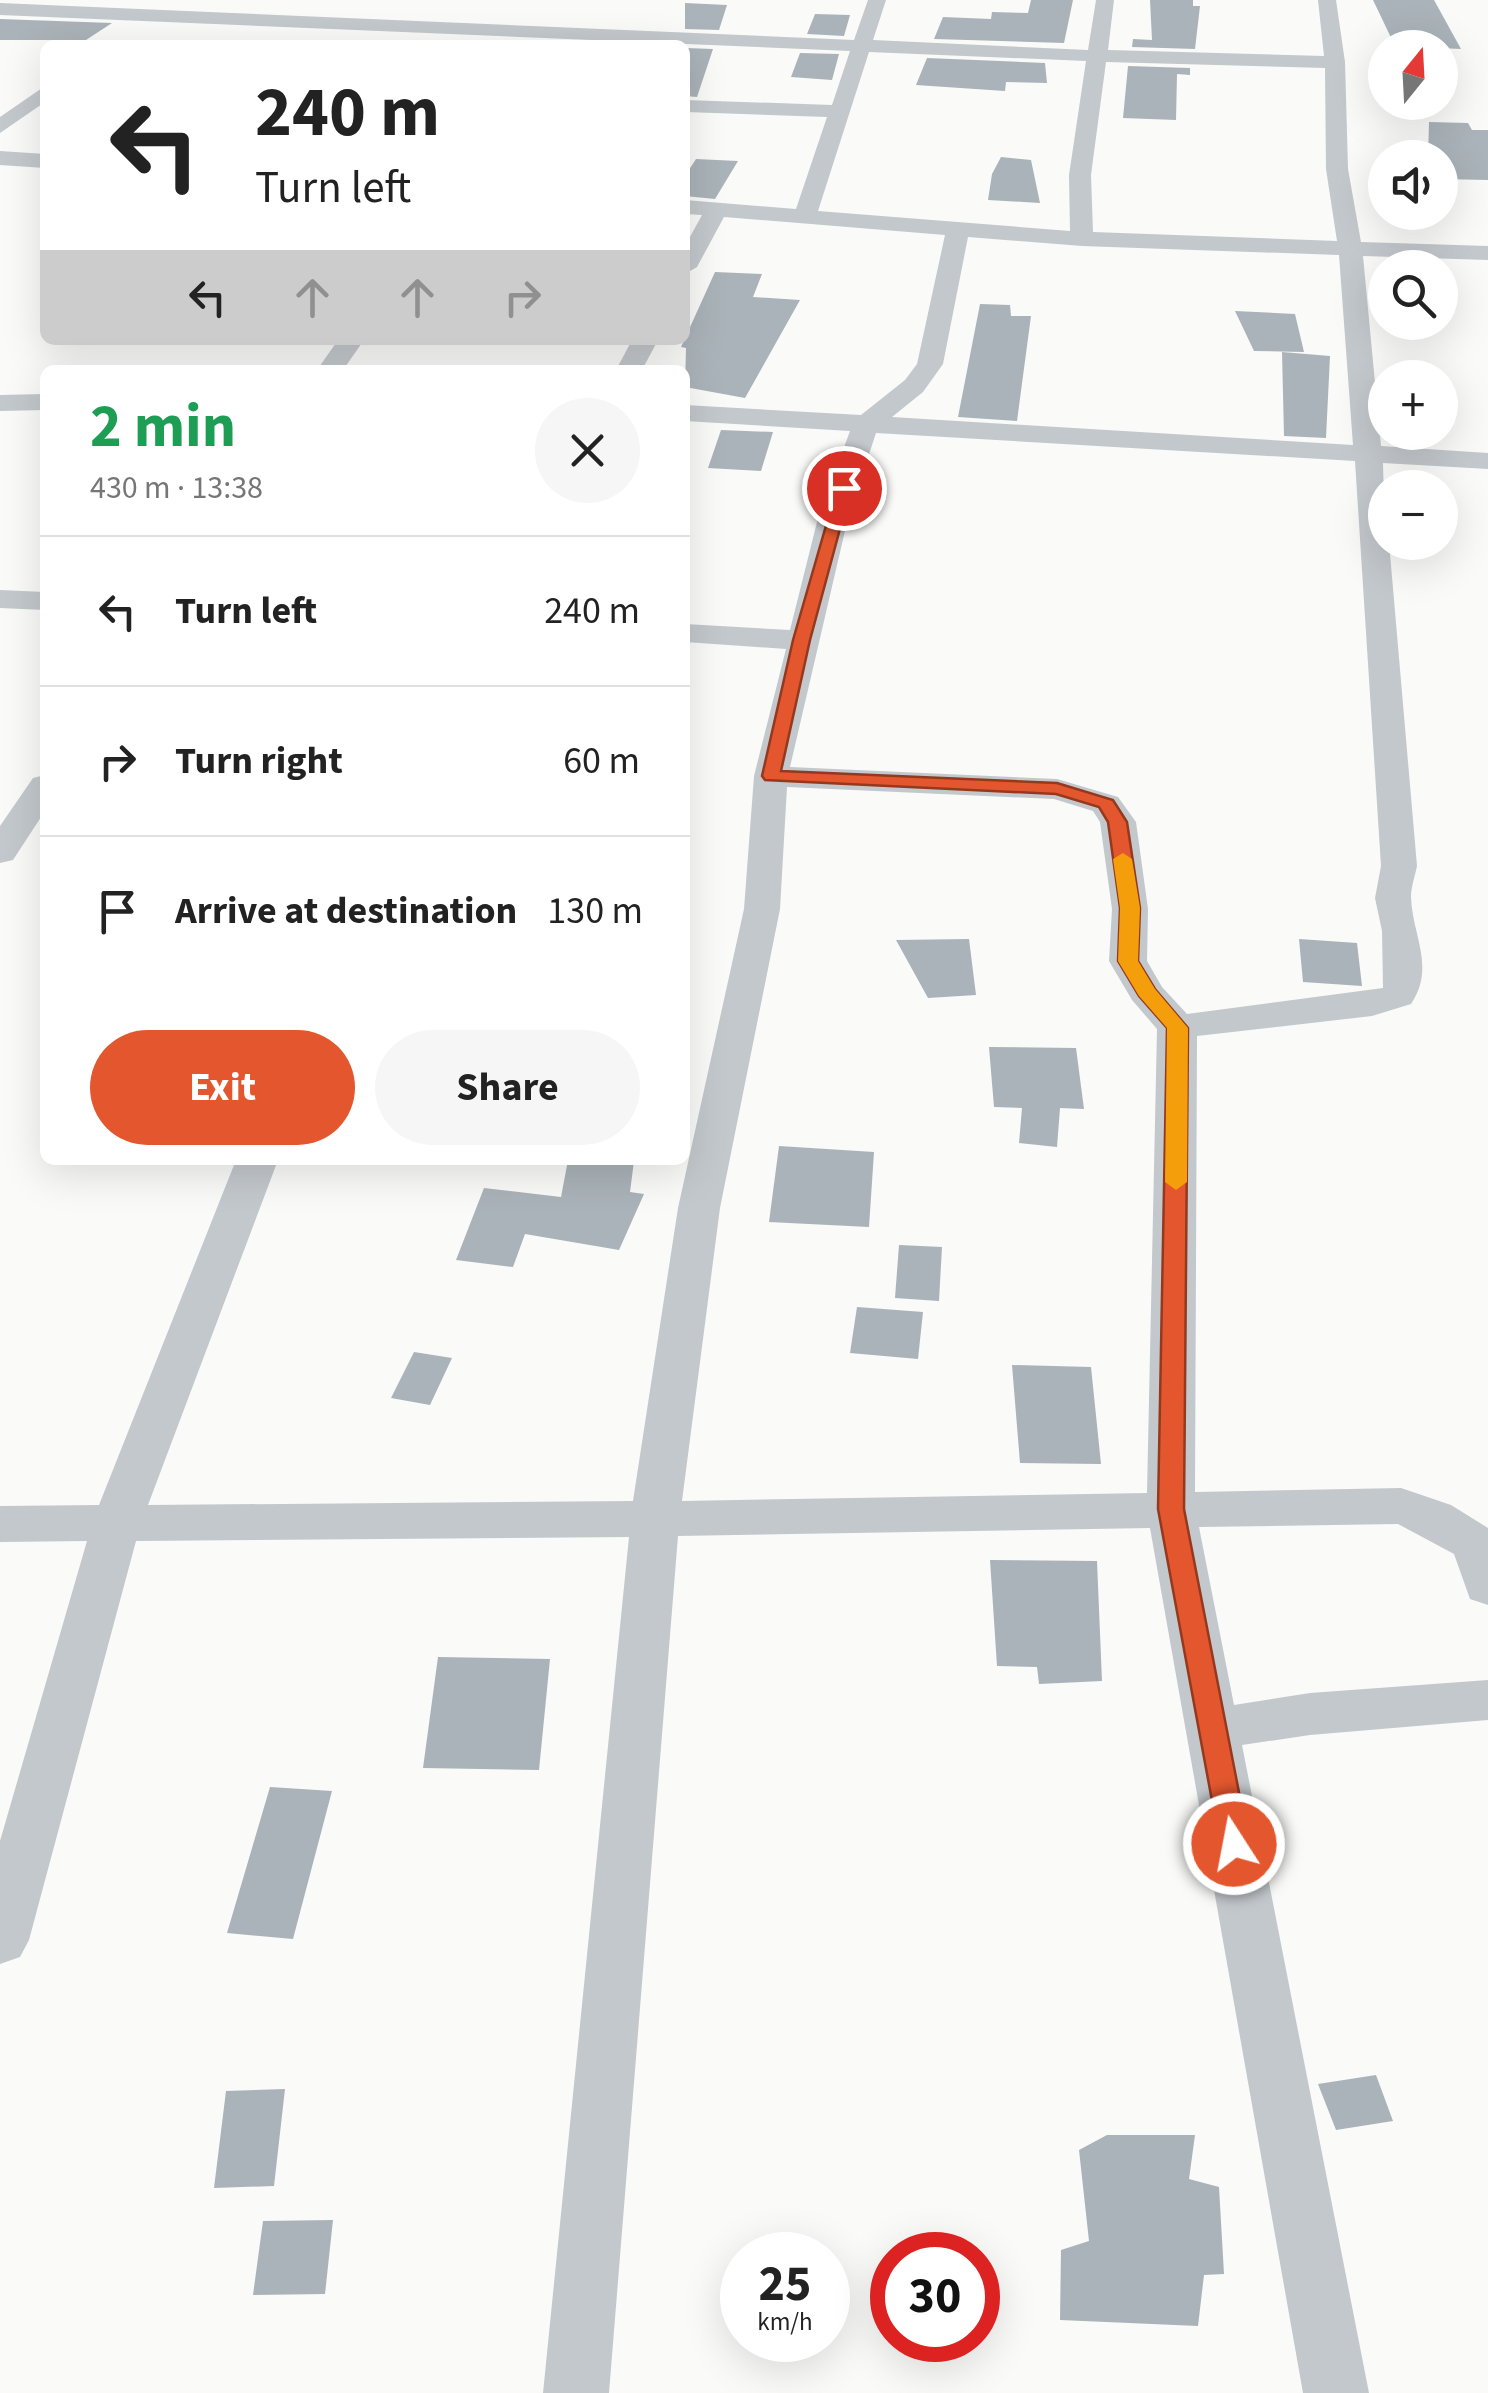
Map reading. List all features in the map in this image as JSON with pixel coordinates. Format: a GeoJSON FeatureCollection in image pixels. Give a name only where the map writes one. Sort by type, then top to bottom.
{"type":"FeatureCollection","features":[{"type":"Feature","properties":{"kind":"street"},"geometry":{"type":"LineString","coordinates":[[329,40],[367,0]]}},
{"type":"Feature","properties":{"kind":"street"},"geometry":{"type":"LineString","coordinates":[[805,216],[876,0]]}},
{"type":"Feature","properties":{"kind":"street"},"geometry":{"type":"LineString","coordinates":[[1082,239],[1080,174],[1106,0]]}},
{"type":"Feature","properties":{"kind":"street"},"geometry":{"type":"LineString","coordinates":[[1178,1028],[1372,1004],[1397,996],[1403,986],[1401,931],[1393,898],[1399,866],[1368,454],[1350,248],[1337,169],[1335,62],[1327,0]]}},
{"type":"Feature","properties":{"kind":"street"},"geometry":{"type":"LineString","coordinates":[[0,9],[1099,56],[1335,62]]}},
{"type":"Feature","properties":{"kind":"street"},"geometry":{"type":"LineString","coordinates":[[116,35],[141,15]]}},
{"type":"Feature","properties":{"kind":"street"},"geometry":{"type":"LineString","coordinates":[[0,127],[40,96]]}},
{"type":"Feature","properties":{"kind":"street"},"geometry":{"type":"LineString","coordinates":[[690,106],[838,111]]}},
{"type":"Feature","properties":{"kind":"street"},"geometry":{"type":"LineString","coordinates":[[0,158],[40,161]]}},
{"type":"Feature","properties":{"kind":"street"},"geometry":{"type":"LineString","coordinates":[[690,207],[1082,239],[1488,253]]}},
{"type":"Feature","properties":{"kind":"street"},"geometry":{"type":"LineString","coordinates":[[690,258],[717,209]]}},
{"type":"Feature","properties":{"kind":"street"},"geometry":{"type":"LineString","coordinates":[[576,2393],[655,1519],[698,1208],[762,909],[771,776],[833,518],[864,426],[914,386],[930,364],[956,231]]}},
{"type":"Feature","properties":{"kind":"street"},"geometry":{"type":"LineString","coordinates":[[0,402],[40,402]]}},
{"type":"Feature","properties":{"kind":"street"},"geometry":{"type":"LineString","coordinates":[[690,413],[1488,461]]}},
{"type":"Feature","properties":{"kind":"street"},"geometry":{"type":"LineString","coordinates":[[0,599],[40,601]]}},
{"type":"Feature","properties":{"kind":"street"},"geometry":{"type":"LineString","coordinates":[[690,633],[801,640]]}},
{"type":"Feature","properties":{"kind":"street"},"geometry":{"type":"LineString","coordinates":[[771,776],[1057,789],[1106,804],[1118,822],[1128,891],[1128,961],[1146,992],[1178,1028],[1171,1509],[1336,2393]]}},
{"type":"Feature","properties":{"kind":"street"},"geometry":{"type":"LineString","coordinates":[[0,852],[40,792]]}},
{"type":"Feature","properties":{"kind":"street"},"geometry":{"type":"LineString","coordinates":[[0,1940],[116,1525],[255,1165]]}},
{"type":"Feature","properties":{"kind":"street"},"geometry":{"type":"LineString","coordinates":[[0,1524],[655,1519],[1400,1506],[1434,1518],[1476,1544],[1488,1586]]}},
{"type":"Feature","properties":{"kind":"street"},"geometry":{"type":"LineString","coordinates":[[1213,1729],[1310,1714],[1488,1700]]}},
{"type":"Feature","properties":{"kind":"building"},"geometry":{"type":"Polygon","coordinates":[[[1031,0],[1073,0],[1064,43],[934,39],[943,17],[991,19],[992,12],[1028,13],[1031,0]]]}},
{"type":"Feature","properties":{"kind":"building"},"geometry":{"type":"Polygon","coordinates":[[[1150,0],[1193,0],[1193,6],[1200,6],[1195,49],[1132,47],[1133,39],[1152,40],[1150,0]]]}},
{"type":"Feature","properties":{"kind":"building"},"geometry":{"type":"Polygon","coordinates":[[[1373,0],[1434,0],[1451,30],[1387,30],[1373,0]]]}},
{"type":"Feature","properties":{"kind":"building"},"geometry":{"type":"Polygon","coordinates":[[[685,3],[727,5],[719,30],[685,29],[685,3]]]}},
{"type":"Feature","properties":{"kind":"building"},"geometry":{"type":"Polygon","coordinates":[[[815,14],[850,15],[844,36],[807,34],[815,14]]]}},
{"type":"Feature","properties":{"kind":"building"},"geometry":{"type":"Polygon","coordinates":[[[0,19],[112,23],[86,40],[0,40],[0,19]]]}},
{"type":"Feature","properties":{"kind":"building"},"geometry":{"type":"Polygon","coordinates":[[[690,48],[713,49],[697,97],[690,96],[690,48]]]}},
{"type":"Feature","properties":{"kind":"building"},"geometry":{"type":"Polygon","coordinates":[[[800,53],[839,54],[832,80],[791,77],[800,53]]]}},
{"type":"Feature","properties":{"kind":"building"},"geometry":{"type":"Polygon","coordinates":[[[927,58],[1045,63],[1047,83],[1006,82],[1005,91],[916,85],[927,58]]]}},
{"type":"Feature","properties":{"kind":"building"},"geometry":{"type":"Polygon","coordinates":[[[1128,66],[1190,68],[1190,75],[1177,74],[1176,120],[1123,118],[1128,66]]]}},
{"type":"Feature","properties":{"kind":"building"},"geometry":{"type":"Polygon","coordinates":[[[1429,122],[1468,123],[1472,130],[1488,130],[1488,180],[1458,179],[1458,140],[1428,140],[1429,122]]]}},
{"type":"Feature","properties":{"kind":"building"},"geometry":{"type":"Polygon","coordinates":[[[1001,157],[1031,160],[1040,203],[988,200],[992,174],[1001,157]]]}},
{"type":"Feature","properties":{"kind":"building"},"geometry":{"type":"Polygon","coordinates":[[[696,159],[738,161],[715,199],[690,196],[690,168],[696,159]]]}},
{"type":"Feature","properties":{"kind":"building"},"geometry":{"type":"Polygon","coordinates":[[[715,272],[762,274],[753,297],[800,300],[745,398],[690,388],[690,365],[686,365],[686,348],[681,347],[690,345],[690,327],[715,272]]]}},
{"type":"Feature","properties":{"kind":"building"},"geometry":{"type":"Polygon","coordinates":[[[980,304],[1010,305],[1011,316],[1031,316],[1017,421],[958,417],[980,304]]]}},
{"type":"Feature","properties":{"kind":"building"},"geometry":{"type":"Polygon","coordinates":[[[1235,311],[1295,314],[1304,352],[1254,351],[1235,311]]]}},
{"type":"Feature","properties":{"kind":"building"},"geometry":{"type":"Polygon","coordinates":[[[1282,352],[1330,356],[1326,438],[1284,436],[1282,352]]]}},
{"type":"Feature","properties":{"kind":"building"},"geometry":{"type":"Polygon","coordinates":[[[721,430],[773,432],[761,471],[708,468],[721,430]]]}},
{"type":"Feature","properties":{"kind":"building"},"geometry":{"type":"Polygon","coordinates":[[[969,939],[976,995],[928,998],[896,940],[969,939]]]}},
{"type":"Feature","properties":{"kind":"building"},"geometry":{"type":"Polygon","coordinates":[[[1299,939],[1357,943],[1362,986],[1303,982],[1299,939]]]}},
{"type":"Feature","properties":{"kind":"building"},"geometry":{"type":"Polygon","coordinates":[[[989,1047],[1076,1048],[1084,1109],[1060,1108],[1057,1147],[1019,1143],[1022,1108],[994,1107],[989,1047]]]}},
{"type":"Feature","properties":{"kind":"building"},"geometry":{"type":"Polygon","coordinates":[[[779,1146],[874,1152],[869,1227],[769,1222],[779,1146]]]}},
{"type":"Feature","properties":{"kind":"building"},"geometry":{"type":"Polygon","coordinates":[[[567,1165],[633,1165],[630,1192],[644,1194],[619,1250],[525,1234],[513,1267],[456,1260],[484,1188],[561,1197],[567,1165]]]}},
{"type":"Feature","properties":{"kind":"building"},"geometry":{"type":"Polygon","coordinates":[[[899,1245],[942,1247],[939,1301],[895,1298],[899,1245]]]}},
{"type":"Feature","properties":{"kind":"building"},"geometry":{"type":"Polygon","coordinates":[[[857,1307],[923,1312],[918,1359],[850,1353],[857,1307]]]}},
{"type":"Feature","properties":{"kind":"building"},"geometry":{"type":"Polygon","coordinates":[[[414,1352],[452,1358],[430,1405],[391,1398],[414,1352]]]}},
{"type":"Feature","properties":{"kind":"building"},"geometry":{"type":"Polygon","coordinates":[[[1012,1365],[1091,1367],[1101,1464],[1020,1463],[1012,1365]]]}},
{"type":"Feature","properties":{"kind":"building"},"geometry":{"type":"Polygon","coordinates":[[[990,1560],[1097,1561],[1102,1681],[1039,1684],[1037,1667],[997,1666],[990,1560]]]}},
{"type":"Feature","properties":{"kind":"building"},"geometry":{"type":"Polygon","coordinates":[[[438,1657],[550,1659],[539,1770],[423,1768],[438,1657]]]}},
{"type":"Feature","properties":{"kind":"building"},"geometry":{"type":"Polygon","coordinates":[[[270,1787],[332,1791],[293,1939],[227,1933],[270,1787]]]}},
{"type":"Feature","properties":{"kind":"building"},"geometry":{"type":"Polygon","coordinates":[[[1376,2075],[1393,2121],[1336,2130],[1318,2084],[1376,2075]]]}},
{"type":"Feature","properties":{"kind":"building"},"geometry":{"type":"Polygon","coordinates":[[[285,2089],[274,2186],[214,2188],[226,2091],[285,2089]]]}},
{"type":"Feature","properties":{"kind":"building"},"geometry":{"type":"Polygon","coordinates":[[[1107,2135],[1195,2135],[1189,2179],[1219,2187],[1224,2274],[1204,2275],[1198,2326],[1060,2320],[1061,2250],[1089,2241],[1079,2150],[1107,2135]]]}},
{"type":"Feature","properties":{"kind":"building"},"geometry":{"type":"Polygon","coordinates":[[[333,2220],[325,2294],[253,2295],[263,2221],[333,2220]]]}},
{"type":"Feature","properties":{"kind":"slow traffic"},"geometry":{"type":"LineString","coordinates":[[1123,859],[1130,908],[1128,961],[1146,992],[1178,1028],[1176,1182]]}},
{"type":"Feature","properties":{"kind":"route"},"geometry":{"type":"LineString","coordinates":[[844,488],[801,640],[771,776],[1057,789],[1106,804],[1118,822],[1130,908],[1128,961],[1146,992],[1178,1028],[1171,1509],[1234,1844]]}}]}
